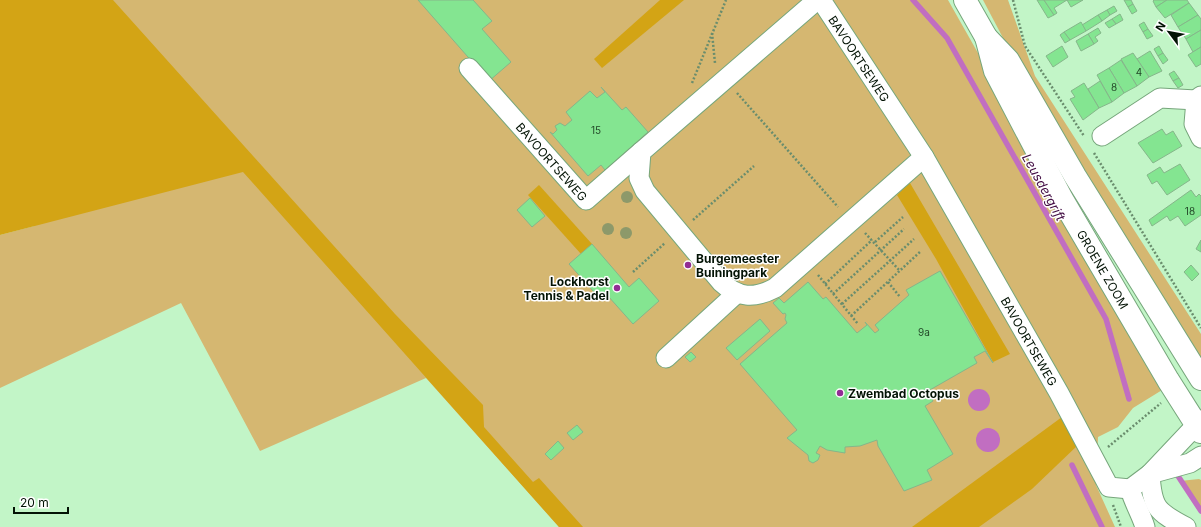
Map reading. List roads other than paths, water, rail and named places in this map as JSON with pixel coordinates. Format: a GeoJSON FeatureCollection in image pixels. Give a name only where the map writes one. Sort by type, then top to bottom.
{"type":"FeatureCollection","features":[{"type":"Feature","properties":{"kind":"main road","name":"GROENE ZOOM"},"geometry":{"type":"LineString","coordinates":[[964,0],[986,37],[1008,60],[1075,176],[1201,379]]}},
{"type":"Feature","properties":{"kind":"main road","name":"GROENE ZOOM"},"geometry":{"type":"LineString","coordinates":[[986,37],[995,71],[1062,199],[1176,393],[1199,425]]}},
{"type":"Feature","properties":{"kind":"street","name":"BAVOORTSEWEG"},"geometry":{"type":"LineString","coordinates":[[469,68],[586,200],[817,0]]}},
{"type":"Feature","properties":{"kind":"street","name":"BAVOORTSEWEG"},"geometry":{"type":"LineString","coordinates":[[821,0],[924,156],[1059,393],[1109,488],[1130,489]]}},
{"type":"Feature","properties":{"kind":"street"},"geometry":{"type":"LineString","coordinates":[[1092,141],[1160,98],[1199,98],[1194,124],[1201,138]]}},
{"type":"Feature","properties":{"kind":"street"},"geometry":{"type":"LineString","coordinates":[[641,152],[638,165],[639,178],[645,191],[678,232],[728,289],[750,296],[763,294],[774,288],[924,156]]}},
{"type":"Feature","properties":{"kind":"street"},"geometry":{"type":"LineString","coordinates":[[666,358],[737,293]]}},
{"type":"Feature","properties":{"kind":"street"},"geometry":{"type":"LineString","coordinates":[[1145,527],[1142,516],[1136,508],[1130,489],[1150,474],[1199,425]]}},
{"type":"Feature","properties":{"kind":"street"},"geometry":{"type":"LineString","coordinates":[[1150,474],[1190,463],[1201,456]]}},
{"type":"Feature","properties":{"kind":"street"},"geometry":{"type":"LineString","coordinates":[[1150,474],[1152,495],[1157,508],[1167,517],[1186,527]]}},
{"type":"Feature","properties":{"kind":"waterway","name":"Leusdergrift"},"geometry":{"type":"LineString","coordinates":[[913,0],[947,38],[1106,319],[1129,399]]}},
{"type":"Feature","properties":{"kind":"waterway"},"geometry":{"type":"LineString","coordinates":[[1072,465],[1102,527]]}},
{"type":"Feature","properties":{"kind":"waterway","name":"Leusdergrift"},"geometry":{"type":"LineString","coordinates":[[1178,476],[1201,511]]}},
{"type":"Feature","properties":{"kind":"place","name":"Burgemeester Buiningpark"},"geometry":{"type":"Point","coordinates":[688,265]}},
{"type":"Feature","properties":{"kind":"place","name":"Lockhorst Tennis & Padel"},"geometry":{"type":"Point","coordinates":[617,288]}},
{"type":"Feature","properties":{"kind":"place","name":"Zwembad Octopus"},"geometry":{"type":"Point","coordinates":[840,393]}}]}
